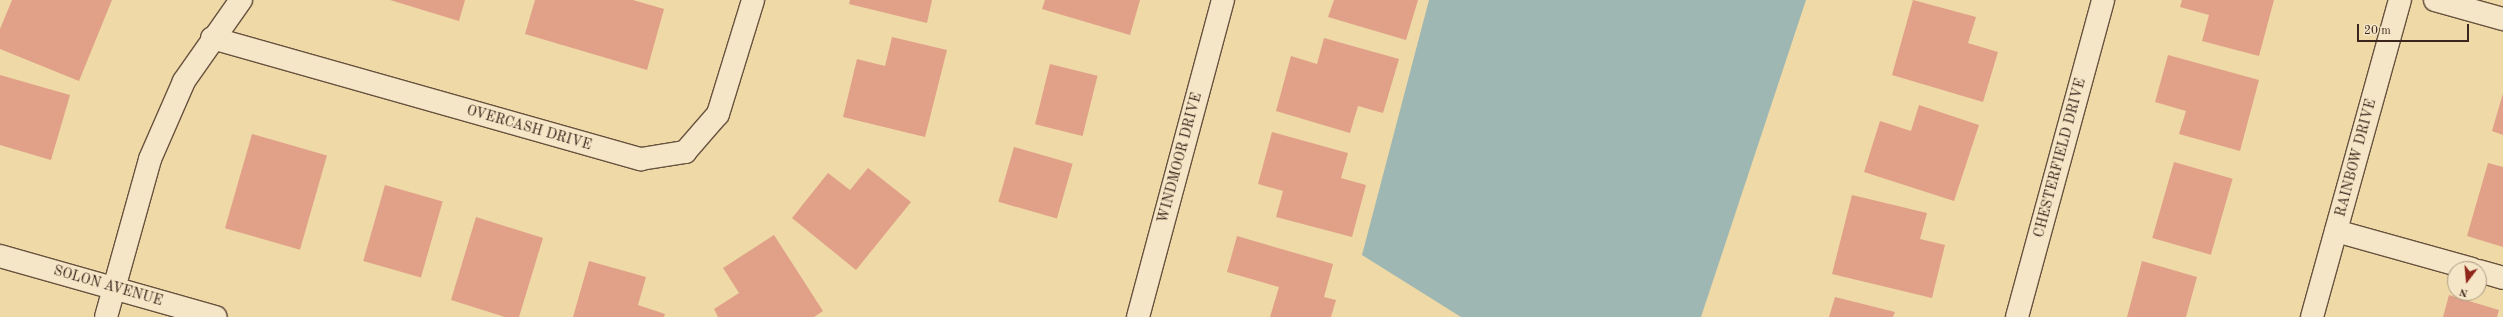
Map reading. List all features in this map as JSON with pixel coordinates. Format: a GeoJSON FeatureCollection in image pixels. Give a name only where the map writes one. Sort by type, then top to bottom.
{"type":"FeatureCollection","features":[{"type":"Feature","properties":{"kind":"street"},"geometry":{"type":"LineString","coordinates":[[106,317],[150,159],[184,81],[212,38],[241,0]]}},
{"type":"Feature","properties":{"kind":"street","name":"OVERCASH DRIVE"},"geometry":{"type":"LineString","coordinates":[[212,38],[641,159],[685,152],[718,114],[753,0]]}},
{"type":"Feature","properties":{"kind":"street","name":"WINDMOOR DRIVE"},"geometry":{"type":"LineString","coordinates":[[1138,317],[1223,0]]}},
{"type":"Feature","properties":{"kind":"street","name":"CHESTERFIELD DRIVE"},"geometry":{"type":"LineString","coordinates":[[2017,317],[2103,0]]}},
{"type":"Feature","properties":{"kind":"street","name":"RAINBOW DRIVE"},"geometry":{"type":"LineString","coordinates":[[2312,317],[2400,0]]}},
{"type":"Feature","properties":{"kind":"street"},"geometry":{"type":"LineString","coordinates":[[2435,0],[2503,20]]}},
{"type":"Feature","properties":{"kind":"street"},"geometry":{"type":"LineString","coordinates":[[2336,231],[2447,262]]}},
{"type":"Feature","properties":{"kind":"street","name":"SOLON AVENUE"},"geometry":{"type":"LineString","coordinates":[[0,256],[216,317]]}},
{"type":"Feature","properties":{"kind":"street"},"geometry":{"type":"LineString","coordinates":[[2487,273],[2503,278]]}},
{"type":"Feature","properties":{"kind":"water"},"geometry":{"type":"Polygon","coordinates":[[[1429,0],[1806,0],[1701,317],[1461,317],[1362,255],[1429,0]]]}},
{"type":"Feature","properties":{"kind":"building"},"geometry":{"type":"Polygon","coordinates":[[[12,0],[112,0],[79,81],[0,49],[0,29],[12,0]]]}},
{"type":"Feature","properties":{"kind":"building"},"geometry":{"type":"Polygon","coordinates":[[[390,0],[465,0],[459,21],[390,0]]]}},
{"type":"Feature","properties":{"kind":"building"},"geometry":{"type":"Polygon","coordinates":[[[535,0],[633,0],[664,9],[647,70],[525,34],[535,0]]]}},
{"type":"Feature","properties":{"kind":"building"},"geometry":{"type":"Polygon","coordinates":[[[850,0],[932,0],[927,23],[849,4],[850,0]]]}},
{"type":"Feature","properties":{"kind":"building"},"geometry":{"type":"Polygon","coordinates":[[[1045,0],[1140,0],[1130,35],[1042,9],[1045,0]]]}},
{"type":"Feature","properties":{"kind":"building"},"geometry":{"type":"Polygon","coordinates":[[[1334,0],[1418,0],[1406,40],[1328,17],[1334,0]]]}},
{"type":"Feature","properties":{"kind":"building"},"geometry":{"type":"Polygon","coordinates":[[[1913,0],[1976,17],[1968,43],[1998,52],[1983,102],[1892,75],[1913,0]]]}},
{"type":"Feature","properties":{"kind":"building"},"geometry":{"type":"Polygon","coordinates":[[[2182,0],[2274,0],[2259,56],[2202,41],[2209,15],[2180,7],[2182,0]]]}},
{"type":"Feature","properties":{"kind":"building"},"geometry":{"type":"Polygon","coordinates":[[[892,37],[947,50],[925,137],[843,117],[857,59],[885,66],[892,37]]]}},
{"type":"Feature","properties":{"kind":"building"},"geometry":{"type":"Polygon","coordinates":[[[1324,38],[1399,59],[1383,113],[1358,106],[1350,133],[1276,111],[1291,56],[1317,64],[1324,38]]]}},
{"type":"Feature","properties":{"kind":"building"},"geometry":{"type":"Polygon","coordinates":[[[2168,55],[2259,80],[2240,151],[2179,134],[2186,111],[2155,102],[2168,55]]]}},
{"type":"Feature","properties":{"kind":"building"},"geometry":{"type":"Polygon","coordinates":[[[1050,64],[1098,76],[1083,136],[1035,124],[1050,64]]]}},
{"type":"Feature","properties":{"kind":"building"},"geometry":{"type":"Polygon","coordinates":[[[0,75],[70,95],[51,160],[0,145],[0,75]]]}},
{"type":"Feature","properties":{"kind":"building"},"geometry":{"type":"Polygon","coordinates":[[[2503,93],[2503,135],[2492,131],[2503,93]]]}},
{"type":"Feature","properties":{"kind":"building"},"geometry":{"type":"Polygon","coordinates":[[[1919,105],[1979,125],[1954,201],[1864,172],[1880,121],[1911,131],[1919,105]]]}},
{"type":"Feature","properties":{"kind":"building"},"geometry":{"type":"Polygon","coordinates":[[[1272,132],[1348,153],[1341,178],[1366,185],[1352,237],[1276,217],[1283,191],[1258,184],[1272,132]]]}},
{"type":"Feature","properties":{"kind":"building"},"geometry":{"type":"Polygon","coordinates":[[[252,134],[327,155],[300,250],[225,228],[252,134]]]}},
{"type":"Feature","properties":{"kind":"building"},"geometry":{"type":"Polygon","coordinates":[[[1014,147],[1073,164],[1057,219],[998,202],[1014,147]]]}},
{"type":"Feature","properties":{"kind":"building"},"geometry":{"type":"Polygon","coordinates":[[[2174,162],[2233,179],[2211,255],[2152,238],[2174,162]]]}},
{"type":"Feature","properties":{"kind":"building"},"geometry":{"type":"Polygon","coordinates":[[[2488,163],[2503,167],[2503,247],[2467,236],[2488,163]]]}},
{"type":"Feature","properties":{"kind":"building"},"geometry":{"type":"Polygon","coordinates":[[[868,168],[911,202],[856,270],[792,218],[828,173],[850,190],[868,168]]]}},
{"type":"Feature","properties":{"kind":"building"},"geometry":{"type":"Polygon","coordinates":[[[385,185],[443,202],[421,277],[363,261],[385,185]]]}},
{"type":"Feature","properties":{"kind":"building"},"geometry":{"type":"Polygon","coordinates":[[[1852,195],[1927,213],[1920,239],[1945,245],[1932,298],[1832,274],[1852,195]]]}},
{"type":"Feature","properties":{"kind":"building"},"geometry":{"type":"Polygon","coordinates":[[[476,217],[543,238],[519,317],[505,317],[451,300],[476,217]]]}},
{"type":"Feature","properties":{"kind":"building"},"geometry":{"type":"Polygon","coordinates":[[[774,235],[823,311],[814,317],[718,317],[714,309],[739,293],[723,268],[774,235]]]}},
{"type":"Feature","properties":{"kind":"building"},"geometry":{"type":"Polygon","coordinates":[[[1237,236],[1333,264],[1324,297],[1336,300],[1331,317],[1270,317],[1279,287],[1227,272],[1237,236]]]}},
{"type":"Feature","properties":{"kind":"building"},"geometry":{"type":"Polygon","coordinates":[[[589,261],[646,277],[638,305],[665,314],[664,317],[573,317],[589,261]]]}},
{"type":"Feature","properties":{"kind":"building"},"geometry":{"type":"Polygon","coordinates":[[[2142,261],[2197,277],[2186,317],[2127,317],[2142,261]]]}},
{"type":"Feature","properties":{"kind":"building"},"geometry":{"type":"Polygon","coordinates":[[[1835,297],[1895,312],[1893,317],[1829,317],[1835,297]]]}},
{"type":"Feature","properties":{"kind":"building"},"geometry":{"type":"Polygon","coordinates":[[[2447,301],[2469,301],[2499,310],[2497,317],[2443,317],[2447,301]]]}}]}
